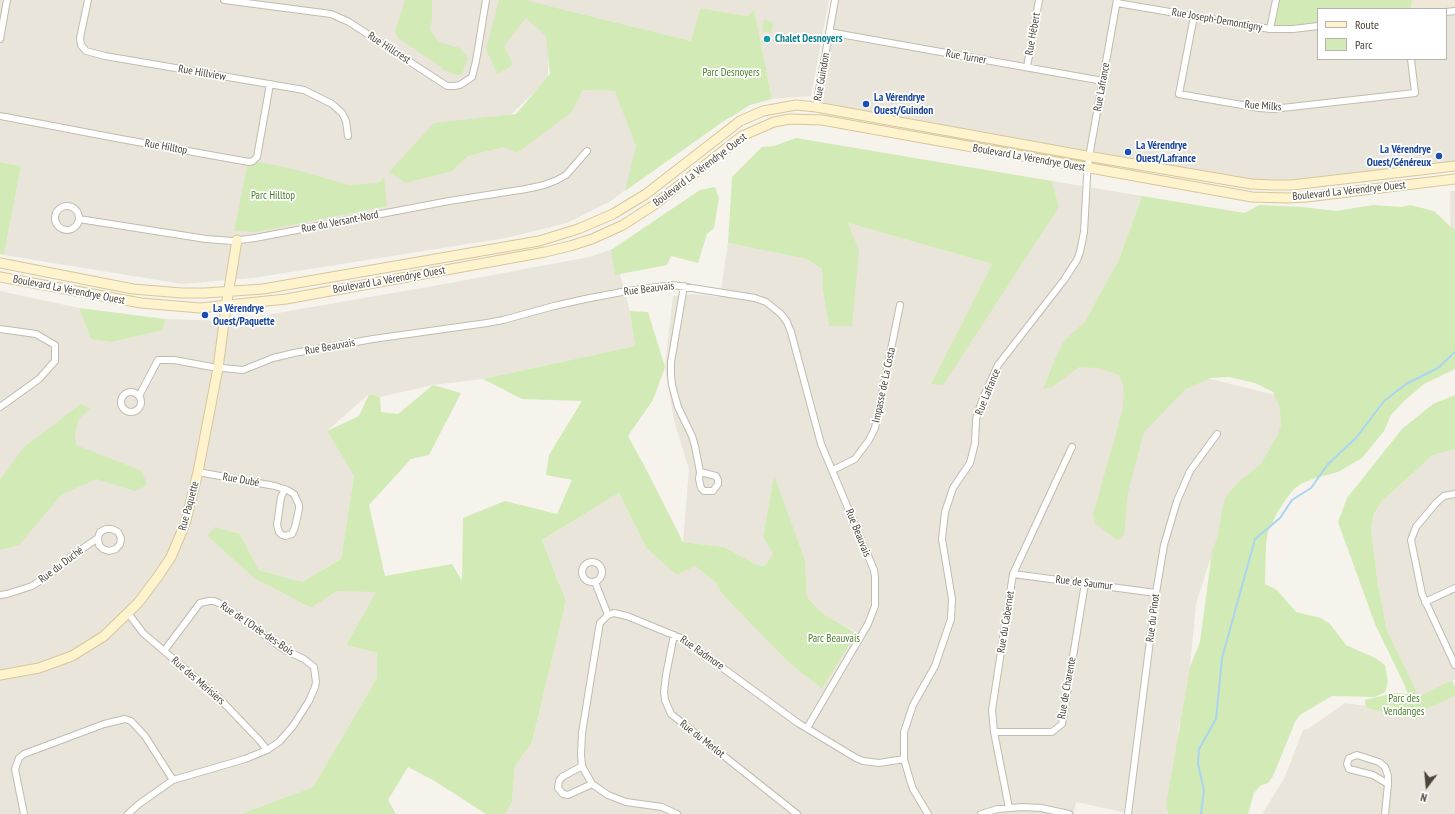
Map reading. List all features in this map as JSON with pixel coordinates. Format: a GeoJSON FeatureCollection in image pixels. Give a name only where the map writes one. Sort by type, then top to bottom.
{"type":"FeatureCollection","features":[{"type":"Feature","properties":{"kind":"main road","name":"Boulevard La Vérendrye Ouest"},"geometry":{"type":"LineString","coordinates":[[0,263],[133,288],[182,293],[229,292],[278,286],[539,241],[558,236],[613,214],[641,197],[744,119],[762,111],[796,105],[816,107],[1222,180],[1271,185],[1309,183],[1455,166]]}},
{"type":"Feature","properties":{"kind":"main road","name":"Boulevard La Vérendrye Ouest"},"geometry":{"type":"LineString","coordinates":[[0,277],[141,303],[200,308],[286,299],[530,255],[570,246],[605,233],[638,216],[742,136],[768,124],[790,119],[822,120],[1252,197],[1307,197],[1455,179]]}},
{"type":"Feature","properties":{"kind":"main road","name":"Rue Paquette"},"geometry":{"type":"LineString","coordinates":[[0,676],[39,668],[72,656],[104,636],[128,613],[159,575],[171,557],[185,524],[198,472],[218,368],[237,240]]}},
{"type":"Feature","properties":{"kind":"street"},"geometry":{"type":"LineString","coordinates":[[0,39],[7,0]]}},
{"type":"Feature","properties":{"kind":"street","name":"Rue Hillview"},"geometry":{"type":"LineString","coordinates":[[88,0],[80,38],[81,45],[86,51],[105,56],[304,90],[332,104],[342,113],[346,121],[348,136]]}},
{"type":"Feature","properties":{"kind":"street","name":"Rue Hillcrest"},"geometry":{"type":"LineString","coordinates":[[224,0],[281,3],[331,14],[350,22],[447,86],[460,85],[472,77],[486,0]]}},
{"type":"Feature","properties":{"kind":"street","name":"Rue Guindon"},"geometry":{"type":"LineString","coordinates":[[816,107],[835,0]]}},
{"type":"Feature","properties":{"kind":"street","name":"Rue Hébert"},"geometry":{"type":"LineString","coordinates":[[1027,67],[1039,0]]}},
{"type":"Feature","properties":{"kind":"street"},"geometry":{"type":"LineString","coordinates":[[1270,29],[1276,0]]}},
{"type":"Feature","properties":{"kind":"street","name":"Rue Joseph-Demontigny"},"geometry":{"type":"LineString","coordinates":[[1117,1],[1270,29],[1293,29],[1317,26]]}},
{"type":"Feature","properties":{"kind":"street","name":"Rue Lafrance"},"geometry":{"type":"LineString","coordinates":[[928,814],[913,789],[904,759],[904,732],[913,705],[935,666],[951,619],[952,599],[942,539],[947,506],[952,488],[970,463],[975,443],[976,419],[983,398],[998,365],[1064,280],[1077,260],[1084,232],[1089,157],[1117,1]]}},
{"type":"Feature","properties":{"kind":"street","name":"Rue Milks"},"geometry":{"type":"LineString","coordinates":[[1194,16],[1179,94],[1259,108],[1273,109],[1415,93],[1411,60]]}},
{"type":"Feature","properties":{"kind":"street","name":"Rue Turner"},"geometry":{"type":"LineString","coordinates":[[830,32],[1103,81]]}},
{"type":"Feature","properties":{"kind":"street","name":"Rue Hilltop"},"geometry":{"type":"LineString","coordinates":[[0,116],[128,141],[249,162],[253,161],[257,157],[270,84]]}},
{"type":"Feature","properties":{"kind":"street","name":"Rue du Versant-Nord"},"geometry":{"type":"LineString","coordinates":[[79,219],[206,239],[237,240],[255,238],[449,201],[526,189],[557,180],[566,175],[587,151]]}},
{"type":"Feature","properties":{"kind":"street"},"geometry":{"type":"LineString","coordinates":[[71,206],[77,211],[79,219],[76,227],[73,229],[64,230],[57,226],[54,215],[59,208],[71,206]]}},
{"type":"Feature","properties":{"kind":"street","name":"Rue Beauvais"},"geometry":{"type":"LineString","coordinates":[[139,396],[158,360],[174,360],[218,368],[243,370],[273,358],[294,353],[373,339],[487,323],[554,306],[627,291],[667,286],[684,286],[755,298],[766,302],[781,314],[787,322],[791,332],[821,444],[874,570],[876,585],[875,606],[864,634],[807,728]]}},
{"type":"Feature","properties":{"kind":"street"},"geometry":{"type":"LineString","coordinates":[[684,286],[670,375],[674,396],[692,436],[700,472]]}},
{"type":"Feature","properties":{"kind":"street","name":"Impasse de La Costa"},"geometry":{"type":"LineString","coordinates":[[833,470],[855,459],[869,440],[875,428],[900,305]]}},
{"type":"Feature","properties":{"kind":"street"},"geometry":{"type":"LineString","coordinates":[[0,329],[36,334],[55,345],[55,361],[39,379],[0,407]]}},
{"type":"Feature","properties":{"kind":"street","name":"Rue du Pinot"},"geometry":{"type":"LineString","coordinates":[[1128,814],[1156,593],[1164,545],[1177,501],[1190,471],[1216,434]]}},
{"type":"Feature","properties":{"kind":"street","name":"Rue du Cabernet"},"geometry":{"type":"LineString","coordinates":[[1009,808],[994,732],[992,710],[1013,574],[1072,447]]}},
{"type":"Feature","properties":{"kind":"street","name":"Rue Dubé"},"geometry":{"type":"LineString","coordinates":[[198,472],[285,489]]}},
{"type":"Feature","properties":{"kind":"street"},"geometry":{"type":"LineString","coordinates":[[285,489],[294,494],[299,504],[295,527],[292,534],[285,536],[279,532],[277,525],[281,497],[285,489]]}},
{"type":"Feature","properties":{"kind":"street"},"geometry":{"type":"LineString","coordinates":[[1455,494],[1444,496],[1436,502],[1416,527],[1412,536],[1411,546],[1420,587],[1425,602],[1455,665]]}},
{"type":"Feature","properties":{"kind":"street","name":"Rue du Duché"},"geometry":{"type":"LineString","coordinates":[[0,595],[8,594],[32,586],[52,573],[73,555],[98,538]]}},
{"type":"Feature","properties":{"kind":"street","name":"Rue de Saumur"},"geometry":{"type":"LineString","coordinates":[[1013,574],[1156,593]]}},
{"type":"Feature","properties":{"kind":"street"},"geometry":{"type":"LineString","coordinates":[[596,582],[608,615],[600,623],[599,628],[582,733],[582,766],[592,784],[608,796],[662,807],[672,813]]}},
{"type":"Feature","properties":{"kind":"street","name":"Rue de Charente"},"geometry":{"type":"LineString","coordinates":[[994,732],[1052,732],[1062,724],[1085,584]]}},
{"type":"Feature","properties":{"kind":"street"},"geometry":{"type":"LineString","coordinates":[[1425,602],[1455,588]]}},
{"type":"Feature","properties":{"kind":"street","name":"Rue de l'Orée-des-Bois"},"geometry":{"type":"LineString","coordinates":[[128,814],[139,804],[173,780],[245,759],[267,750],[279,742],[293,726],[309,701],[316,682],[314,667],[304,659],[285,650],[222,604],[214,601],[200,603],[164,652]]}},
{"type":"Feature","properties":{"kind":"street","name":"Rue des Merisiers"},"geometry":{"type":"LineString","coordinates":[[128,613],[143,633],[220,698],[267,750]]}},
{"type":"Feature","properties":{"kind":"street","name":"Rue Radmore"},"geometry":{"type":"LineString","coordinates":[[608,615],[614,613],[627,616],[683,639],[807,728],[856,758],[863,761],[879,763],[904,759]]}},
{"type":"Feature","properties":{"kind":"street","name":"Rue du Merlot"},"geometry":{"type":"LineString","coordinates":[[674,635],[664,692],[665,700],[671,714],[797,814]]}},
{"type":"Feature","properties":{"kind":"street"},"geometry":{"type":"LineString","coordinates":[[24,814],[15,769],[19,758],[24,754],[104,724],[125,719],[131,722],[145,736],[173,780]]}},
{"type":"Feature","properties":{"kind":"street"},"geometry":{"type":"LineString","coordinates":[[1385,814],[1388,784],[1388,771],[1383,764],[1357,755],[1349,758],[1346,764],[1349,769],[1373,775],[1388,784]]}},
{"type":"Feature","properties":{"kind":"street"},"geometry":{"type":"LineString","coordinates":[[582,766],[562,777],[559,780],[558,788],[563,794],[572,794],[592,784]]}},
{"type":"Feature","properties":{"kind":"street"},"geometry":{"type":"LineString","coordinates":[[981,814],[1009,808],[1034,808],[1069,814]]}},
{"type":"Feature","properties":{"kind":"shaded area"},"geometry":{"type":"Polygon","coordinates":[[[0,0],[829,0],[811,96],[772,99],[754,9],[747,16],[700,8],[691,41],[549,6],[548,79],[452,171],[468,156],[505,147],[572,112],[583,90],[615,91],[652,169],[611,201],[567,223],[506,238],[253,278],[182,284],[4,255],[21,166],[0,162],[0,0]]]}},
{"type":"Feature","properties":{"kind":"shaded area"},"geometry":{"type":"Polygon","coordinates":[[[835,0],[1276,0],[1317,25],[1317,60],[1447,60],[1447,12],[1455,11],[1455,166],[1271,185],[816,107],[835,0]]]}},
{"type":"Feature","properties":{"kind":"shaded area"},"geometry":{"type":"Polygon","coordinates":[[[1412,0],[1455,0],[1455,11],[1447,8],[1411,8],[1412,0]]]}},
{"type":"Feature","properties":{"kind":"shaded area"},"geometry":{"type":"Polygon","coordinates":[[[1052,181],[1142,196],[1119,259],[1072,345],[1288,398],[1287,432],[1237,500],[1209,563],[1196,604],[1190,667],[1192,684],[1188,714],[1179,725],[1171,814],[1132,814],[1076,802],[1074,814],[505,814],[512,802],[515,766],[532,742],[566,601],[542,540],[619,493],[646,548],[677,574],[695,566],[715,582],[722,594],[788,662],[822,689],[856,632],[822,613],[807,597],[805,560],[774,476],[763,537],[773,554],[766,566],[757,565],[724,547],[683,542],[689,469],[674,421],[665,367],[673,296],[695,294],[720,297],[728,243],[807,259],[822,269],[823,292],[829,326],[851,326],[848,223],[992,264],[931,384],[1059,207],[1052,181]]]}},
{"type":"Feature","properties":{"kind":"shaded area"},"geometry":{"type":"Polygon","coordinates":[[[1450,191],[1455,191],[1455,248],[1451,249],[1450,191]]]}},
{"type":"Feature","properties":{"kind":"shaded area"},"geometry":{"type":"Polygon","coordinates":[[[613,249],[630,311],[635,346],[483,379],[433,385],[380,397],[369,394],[327,431],[354,476],[341,559],[302,582],[259,570],[240,534],[207,536],[254,578],[311,608],[337,591],[377,591],[346,645],[377,653],[377,678],[313,787],[241,814],[0,814],[0,291],[79,308],[91,339],[163,330],[165,319],[232,321],[589,257],[613,249]]]}},
{"type":"Feature","properties":{"kind":"shaded area"},"geometry":{"type":"Polygon","coordinates":[[[1455,449],[1455,679],[1419,696],[1387,630],[1378,585],[1371,529],[1374,515],[1382,501],[1433,455],[1455,449]]]}},
{"type":"Feature","properties":{"kind":"shaded area"},"geometry":{"type":"Polygon","coordinates":[[[1455,696],[1455,814],[1262,814],[1284,779],[1303,730],[1308,729],[1345,703],[1367,706],[1366,708],[1407,718],[1455,696]]]}},
{"type":"Feature","properties":{"kind":"green space"},"geometry":{"type":"Polygon","coordinates":[[[405,0],[432,0],[432,19],[430,30],[437,40],[460,48],[468,58],[462,74],[456,75],[443,70],[440,66],[398,38],[395,32],[405,0]]]}},
{"type":"Feature","properties":{"kind":"green space","name":"Parc Desnoyers"},"geometry":{"type":"Polygon","coordinates":[[[499,0],[525,0],[691,41],[700,8],[747,16],[754,9],[772,99],[750,105],[721,123],[625,191],[636,146],[615,91],[583,90],[572,112],[517,153],[505,147],[468,156],[452,171],[406,183],[389,172],[434,123],[516,114],[550,74],[546,36],[526,18],[504,46],[513,65],[497,74],[486,49],[499,0]]]}},
{"type":"Feature","properties":{"kind":"green space"},"geometry":{"type":"Polygon","coordinates":[[[1276,0],[1412,0],[1411,8],[1317,8],[1317,26],[1270,29],[1276,0]]]}},
{"type":"Feature","properties":{"kind":"green space"},"geometry":{"type":"Polygon","coordinates":[[[764,20],[773,22],[771,33],[762,31],[764,20]]]}},
{"type":"Feature","properties":{"kind":"green space"},"geometry":{"type":"Polygon","coordinates":[[[796,138],[1052,181],[1059,207],[943,385],[931,384],[992,264],[848,223],[859,251],[852,326],[829,326],[823,292],[822,269],[807,259],[728,243],[732,177],[762,147],[774,146],[796,138]]]}},
{"type":"Feature","properties":{"kind":"green space"},"geometry":{"type":"Polygon","coordinates":[[[0,162],[21,166],[4,255],[0,254],[0,162]]]}},
{"type":"Feature","properties":{"kind":"green space","name":"Parc Hilltop"},"geometry":{"type":"Polygon","coordinates":[[[259,162],[293,169],[349,185],[379,183],[384,177],[387,206],[256,232],[234,231],[247,166],[259,162]]]}},
{"type":"Feature","properties":{"kind":"green space"},"geometry":{"type":"Polygon","coordinates":[[[715,187],[719,198],[714,228],[707,234],[698,263],[671,256],[667,265],[615,275],[611,250],[700,190],[715,187]]]}},
{"type":"Feature","properties":{"kind":"green space"},"geometry":{"type":"Polygon","coordinates":[[[1142,196],[1245,213],[1259,205],[1302,207],[1336,211],[1373,205],[1402,207],[1410,205],[1434,211],[1455,229],[1455,369],[1424,384],[1403,402],[1391,415],[1384,431],[1362,458],[1338,472],[1312,479],[1294,489],[1277,513],[1268,532],[1266,544],[1265,584],[1277,590],[1296,612],[1321,618],[1330,624],[1346,645],[1375,658],[1385,665],[1388,682],[1385,692],[1375,697],[1332,696],[1300,715],[1295,722],[1273,776],[1268,783],[1260,786],[1254,793],[1248,814],[1169,814],[1166,806],[1190,667],[1200,642],[1212,552],[1218,536],[1224,501],[1228,494],[1240,481],[1261,464],[1278,434],[1281,425],[1280,408],[1273,392],[1255,383],[1229,377],[1211,378],[1186,389],[1144,432],[1128,492],[1124,535],[1117,540],[1096,524],[1093,515],[1122,412],[1124,394],[1123,385],[1119,375],[1098,368],[1079,367],[1052,387],[1043,389],[1064,341],[1084,323],[1119,259],[1142,196]]]}},
{"type":"Feature","properties":{"kind":"green space"},"geometry":{"type":"Polygon","coordinates":[[[79,308],[165,319],[163,330],[111,342],[91,339],[79,308]]]}},
{"type":"Feature","properties":{"kind":"green space","name":"Parc Beauvais"},"geometry":{"type":"Polygon","coordinates":[[[630,311],[648,312],[665,367],[653,400],[628,436],[683,542],[724,547],[757,565],[765,566],[773,554],[763,537],[774,475],[805,560],[807,597],[822,613],[856,633],[822,689],[788,662],[722,594],[715,582],[695,566],[677,575],[646,548],[619,493],[542,540],[566,601],[532,742],[515,766],[512,802],[505,814],[486,814],[433,780],[408,767],[388,800],[396,814],[241,814],[313,787],[377,678],[377,653],[346,645],[376,592],[337,591],[311,608],[254,578],[207,536],[215,527],[240,534],[259,570],[302,582],[341,559],[354,476],[327,431],[359,416],[369,394],[380,397],[381,412],[398,414],[433,385],[461,393],[429,455],[411,459],[369,505],[385,576],[452,564],[462,581],[463,518],[505,501],[557,514],[572,480],[546,475],[549,455],[582,401],[522,399],[483,379],[635,346],[630,311]]]}},
{"type":"Feature","properties":{"kind":"green space","name":"Parc des Vendanges"},"geometry":{"type":"Polygon","coordinates":[[[1455,395],[1455,449],[1433,455],[1382,501],[1374,514],[1371,529],[1378,585],[1387,630],[1419,696],[1452,680],[1455,687],[1455,696],[1407,718],[1366,708],[1365,700],[1394,693],[1408,694],[1375,624],[1338,522],[1347,498],[1402,429],[1433,404],[1455,395]]]}},
{"type":"Feature","properties":{"kind":"green space"},"geometry":{"type":"Polygon","coordinates":[[[81,404],[90,409],[79,419],[75,433],[76,445],[142,471],[147,485],[135,491],[96,479],[61,495],[19,545],[0,550],[0,480],[24,447],[81,404]]]}},
{"type":"Feature","properties":{"kind":"waterway"},"geometry":{"type":"LineString","coordinates":[[1201,814],[1204,790],[1198,764],[1199,749],[1216,719],[1222,658],[1255,539],[1280,518],[1292,500],[1311,488],[1328,464],[1356,438],[1384,401],[1406,384],[1438,368],[1455,352]]}},
{"type":"Feature","properties":{"kind":"place","name":"Chalet Desnoyers"},"geometry":{"type":"Point","coordinates":[767,39]}},
{"type":"Feature","properties":{"kind":"place","name":"La Vérendrye Ouest/Guindon"},"geometry":{"type":"Point","coordinates":[866,104]}},
{"type":"Feature","properties":{"kind":"place","name":"La Vérendrye Ouest/Lafrance"},"geometry":{"type":"Point","coordinates":[1128,152]}},
{"type":"Feature","properties":{"kind":"place","name":"La Vérendrye Ouest/Généreux"},"geometry":{"type":"Point","coordinates":[1439,156]}},
{"type":"Feature","properties":{"kind":"place","name":"La Vérendrye Ouest/Paquette"},"geometry":{"type":"Point","coordinates":[205,315]}}]}
